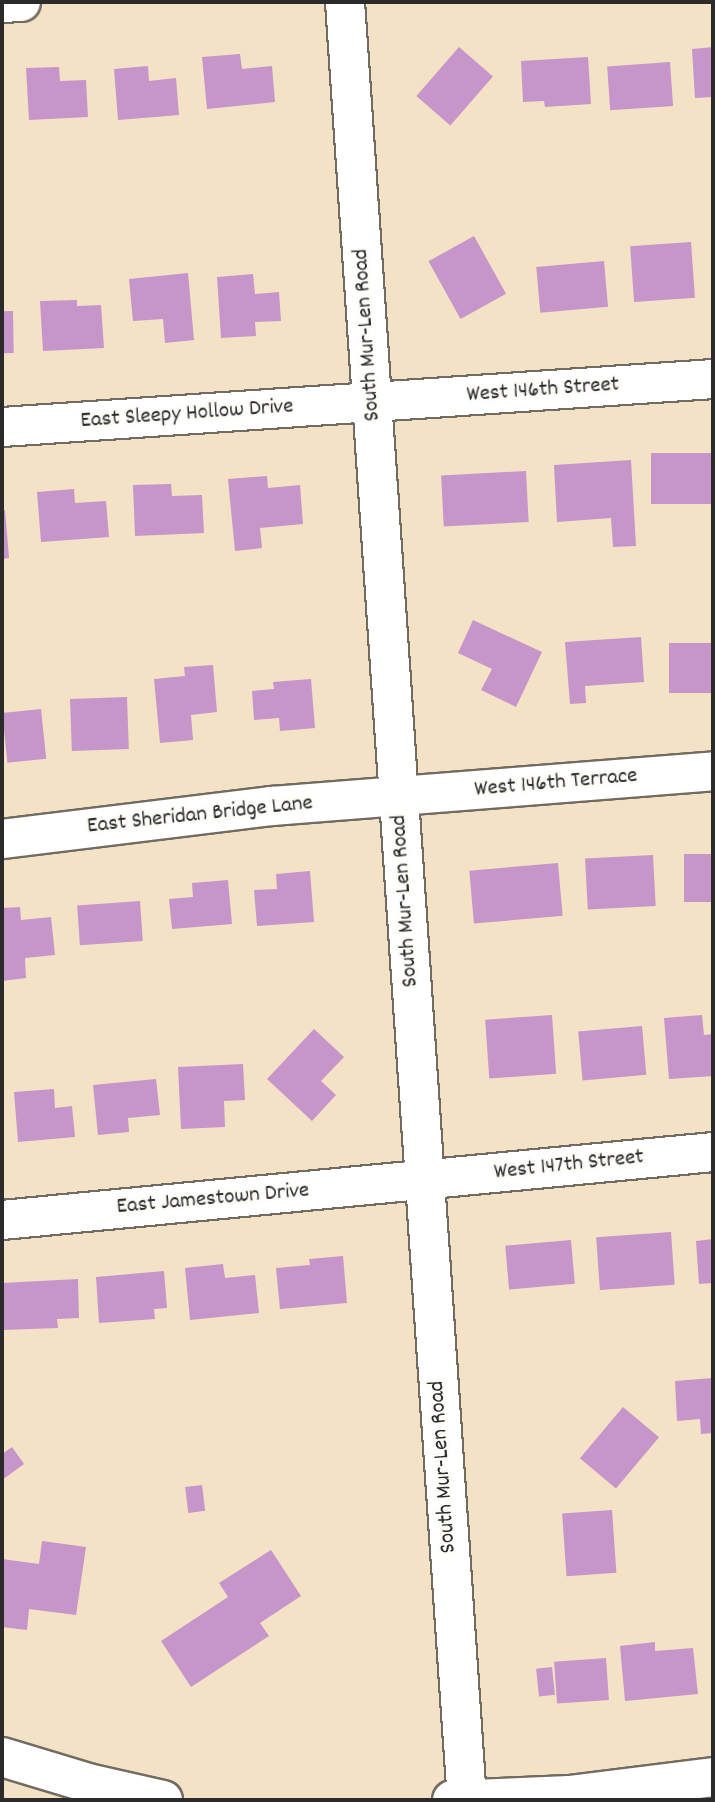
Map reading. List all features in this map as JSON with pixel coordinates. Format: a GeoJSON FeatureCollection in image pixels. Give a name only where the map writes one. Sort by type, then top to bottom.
{"type":"FeatureCollection","features":[{"type":"Feature","properties":{"kind":"street"},"geometry":{"type":"LineString","coordinates":[[2,3],[22,2]]}},
{"type":"Feature","properties":{"kind":"street","name":"South Mur-Len Road"},"geometry":{"type":"LineString","coordinates":[[345,2],[425,1180],[462,1800]]}},
{"type":"Feature","properties":{"kind":"street","name":"West 146th Street"},"geometry":{"type":"LineString","coordinates":[[372,403],[713,379]]}},
{"type":"Feature","properties":{"kind":"street","name":"East Sleepy Hollow Drive"},"geometry":{"type":"LineString","coordinates":[[2,427],[372,403]]}},
{"type":"Feature","properties":{"kind":"street","name":"West 146th Terrace"},"geometry":{"type":"LineString","coordinates":[[399,798],[713,771]]}},
{"type":"Feature","properties":{"kind":"street","name":"East Sheridan Bridge Lane"},"geometry":{"type":"LineString","coordinates":[[2,839],[188,815],[399,798]]}},
{"type":"Feature","properties":{"kind":"street","name":"West 147th Street"},"geometry":{"type":"LineString","coordinates":[[425,1180],[713,1152]]}},
{"type":"Feature","properties":{"kind":"street","name":"East Jamestown Drive"},"geometry":{"type":"LineString","coordinates":[[2,1220],[425,1180]]}},
{"type":"Feature","properties":{"kind":"street"},"geometry":{"type":"LineString","coordinates":[[2,1757],[100,1786],[163,1800]]}},
{"type":"Feature","properties":{"kind":"street"},"geometry":{"type":"LineString","coordinates":[[462,1800],[569,1795],[713,1777]]}},
{"type":"Feature","properties":{"kind":"building"},"geometry":{"type":"Polygon","coordinates":[[[459,47],[493,77],[450,126],[416,96],[459,47]]]}},
{"type":"Feature","properties":{"kind":"building"},"geometry":{"type":"Polygon","coordinates":[[[713,47],[713,97],[695,98],[692,49],[713,47]]]}},
{"type":"Feature","properties":{"kind":"building"},"geometry":{"type":"Polygon","coordinates":[[[240,54],[242,69],[272,66],[275,102],[207,109],[202,57],[240,54]]]}},
{"type":"Feature","properties":{"kind":"building"},"geometry":{"type":"Polygon","coordinates":[[[588,57],[591,104],[545,107],[544,101],[523,102],[521,61],[588,57]]]}},
{"type":"Feature","properties":{"kind":"building"},"geometry":{"type":"Polygon","coordinates":[[[670,62],[673,106],[610,110],[607,66],[670,62]]]}},
{"type":"Feature","properties":{"kind":"building"},"geometry":{"type":"Polygon","coordinates":[[[148,66],[149,81],[176,78],[179,115],[118,120],[114,69],[148,66]]]}},
{"type":"Feature","properties":{"kind":"building"},"geometry":{"type":"Polygon","coordinates":[[[59,67],[60,81],[86,80],[88,117],[29,120],[26,68],[59,67]]]}},
{"type":"Feature","properties":{"kind":"building"},"geometry":{"type":"Polygon","coordinates":[[[474,236],[506,294],[461,319],[429,261],[474,236]]]}},
{"type":"Feature","properties":{"kind":"building"},"geometry":{"type":"Polygon","coordinates":[[[691,242],[695,298],[634,302],[630,246],[691,242]]]}},
{"type":"Feature","properties":{"kind":"building"},"geometry":{"type":"Polygon","coordinates":[[[604,261],[608,307],[540,313],[536,267],[604,261]]]}},
{"type":"Feature","properties":{"kind":"building"},"geometry":{"type":"Polygon","coordinates":[[[188,273],[194,340],[165,343],[163,319],[133,321],[129,279],[188,273]]]}},
{"type":"Feature","properties":{"kind":"building"},"geometry":{"type":"Polygon","coordinates":[[[253,274],[255,294],[279,292],[281,321],[255,322],[256,336],[221,338],[217,277],[253,274]]]}},
{"type":"Feature","properties":{"kind":"building"},"geometry":{"type":"Polygon","coordinates":[[[77,300],[77,306],[101,305],[104,348],[43,351],[40,301],[77,300]]]}},
{"type":"Feature","properties":{"kind":"building"},"geometry":{"type":"Polygon","coordinates":[[[2,311],[13,311],[14,353],[3,353],[2,311]]]}},
{"type":"Feature","properties":{"kind":"building"},"geometry":{"type":"Polygon","coordinates":[[[651,453],[713,453],[713,504],[651,504],[651,453]]]}},
{"type":"Feature","properties":{"kind":"building"},"geometry":{"type":"Polygon","coordinates":[[[631,460],[636,546],[613,547],[611,518],[557,522],[554,465],[631,460]]]}},
{"type":"Feature","properties":{"kind":"building"},"geometry":{"type":"Polygon","coordinates":[[[526,471],[529,522],[444,526],[441,475],[526,471]]]}},
{"type":"Feature","properties":{"kind":"building"},"geometry":{"type":"Polygon","coordinates":[[[267,476],[268,488],[300,485],[303,524],[260,528],[262,548],[235,551],[228,479],[267,476]]]}},
{"type":"Feature","properties":{"kind":"building"},"geometry":{"type":"Polygon","coordinates":[[[171,484],[172,496],[202,495],[204,533],[135,536],[133,485],[171,484]]]}},
{"type":"Feature","properties":{"kind":"building"},"geometry":{"type":"Polygon","coordinates":[[[74,489],[75,503],[106,501],[109,537],[41,542],[37,492],[74,489]]]}},
{"type":"Feature","properties":{"kind":"building"},"geometry":{"type":"Polygon","coordinates":[[[5,510],[9,558],[2,559],[2,511],[5,510]]]}},
{"type":"Feature","properties":{"kind":"building"},"geometry":{"type":"Polygon","coordinates":[[[473,620],[542,652],[516,707],[481,690],[492,669],[458,653],[473,620]]]}},
{"type":"Feature","properties":{"kind":"building"},"geometry":{"type":"Polygon","coordinates":[[[641,637],[644,682],[585,686],[586,703],[570,704],[565,642],[641,637]]]}},
{"type":"Feature","properties":{"kind":"building"},"geometry":{"type":"Polygon","coordinates":[[[669,643],[713,643],[713,693],[669,693],[669,643]]]}},
{"type":"Feature","properties":{"kind":"building"},"geometry":{"type":"Polygon","coordinates":[[[213,665],[217,712],[191,715],[193,740],[160,743],[154,679],[185,676],[184,667],[213,665]]]}},
{"type":"Feature","properties":{"kind":"building"},"geometry":{"type":"Polygon","coordinates":[[[311,679],[315,728],[280,731],[279,718],[254,720],[252,691],[274,689],[273,682],[311,679]]]}},
{"type":"Feature","properties":{"kind":"building"},"geometry":{"type":"Polygon","coordinates":[[[127,697],[129,749],[72,751],[70,699],[127,697]]]}},
{"type":"Feature","properties":{"kind":"building"},"geometry":{"type":"Polygon","coordinates":[[[41,709],[46,759],[7,763],[2,713],[41,709]]]}},
{"type":"Feature","properties":{"kind":"building"},"geometry":{"type":"Polygon","coordinates":[[[684,854],[713,854],[713,902],[684,902],[684,854]]]}},
{"type":"Feature","properties":{"kind":"building"},"geometry":{"type":"Polygon","coordinates":[[[653,855],[656,906],[588,909],[585,859],[653,855]]]}},
{"type":"Feature","properties":{"kind":"building"},"geometry":{"type":"Polygon","coordinates":[[[558,863],[563,916],[474,924],[469,871],[558,863]]]}},
{"type":"Feature","properties":{"kind":"building"},"geometry":{"type":"Polygon","coordinates":[[[310,871],[314,922],[257,926],[254,890],[277,889],[276,874],[310,871]]]}},
{"type":"Feature","properties":{"kind":"building"},"geometry":{"type":"Polygon","coordinates":[[[228,880],[232,924],[172,929],[169,899],[193,897],[192,883],[228,880]]]}},
{"type":"Feature","properties":{"kind":"building"},"geometry":{"type":"Polygon","coordinates":[[[140,901],[143,941],[80,945],[77,905],[140,901]]]}},
{"type":"Feature","properties":{"kind":"building"},"geometry":{"type":"Polygon","coordinates":[[[20,907],[21,920],[51,917],[55,955],[25,958],[26,978],[2,981],[2,908],[20,907]]]}},
{"type":"Feature","properties":{"kind":"building"},"geometry":{"type":"Polygon","coordinates":[[[552,1015],[556,1074],[489,1079],[485,1020],[552,1015]]]}},
{"type":"Feature","properties":{"kind":"building"},"geometry":{"type":"Polygon","coordinates":[[[702,1015],[704,1035],[713,1034],[713,1076],[669,1079],[664,1018],[702,1015]]]}},
{"type":"Feature","properties":{"kind":"building"},"geometry":{"type":"Polygon","coordinates":[[[642,1026],[646,1075],[583,1080],[578,1032],[642,1026]]]}},
{"type":"Feature","properties":{"kind":"building"},"geometry":{"type":"Polygon","coordinates":[[[314,1029],[344,1057],[321,1081],[336,1095],[312,1121],[267,1079],[314,1029]]]}},
{"type":"Feature","properties":{"kind":"building"},"geometry":{"type":"Polygon","coordinates":[[[243,1064],[245,1100],[224,1101],[225,1127],[181,1129],[178,1067],[243,1064]]]}},
{"type":"Feature","properties":{"kind":"building"},"geometry":{"type":"Polygon","coordinates":[[[156,1079],[160,1115],[128,1118],[129,1132],[98,1135],[93,1085],[156,1079]]]}},
{"type":"Feature","properties":{"kind":"building"},"geometry":{"type":"Polygon","coordinates":[[[54,1089],[55,1108],[72,1106],[75,1137],[18,1142],[14,1092],[54,1089]]]}},
{"type":"Feature","properties":{"kind":"building"},"geometry":{"type":"Polygon","coordinates":[[[671,1232],[675,1285],[600,1290],[596,1237],[671,1232]]]}},
{"type":"Feature","properties":{"kind":"building"},"geometry":{"type":"Polygon","coordinates":[[[713,1239],[713,1283],[699,1284],[696,1241],[713,1239]]]}},
{"type":"Feature","properties":{"kind":"building"},"geometry":{"type":"Polygon","coordinates":[[[571,1240],[575,1284],[509,1290],[505,1246],[571,1240]]]}},
{"type":"Feature","properties":{"kind":"building"},"geometry":{"type":"Polygon","coordinates":[[[343,1256],[347,1303],[280,1309],[276,1268],[310,1265],[309,1259],[343,1256]]]}},
{"type":"Feature","properties":{"kind":"building"},"geometry":{"type":"Polygon","coordinates":[[[223,1264],[225,1278],[255,1275],[259,1313],[190,1320],[185,1268],[223,1264]]]}},
{"type":"Feature","properties":{"kind":"building"},"geometry":{"type":"Polygon","coordinates":[[[164,1271],[167,1308],[154,1309],[155,1319],[99,1323],[96,1277],[164,1271]]]}},
{"type":"Feature","properties":{"kind":"building"},"geometry":{"type":"Polygon","coordinates":[[[78,1279],[79,1318],[57,1319],[58,1328],[2,1330],[2,1283],[78,1279]]]}},
{"type":"Feature","properties":{"kind":"building"},"geometry":{"type":"Polygon","coordinates":[[[713,1378],[713,1433],[701,1434],[700,1419],[677,1421],[675,1381],[713,1378]]]}},
{"type":"Feature","properties":{"kind":"building"},"geometry":{"type":"Polygon","coordinates":[[[623,1407],[659,1437],[616,1489],[580,1458],[623,1407]]]}},
{"type":"Feature","properties":{"kind":"building"},"geometry":{"type":"Polygon","coordinates":[[[12,1447],[24,1464],[2,1480],[2,1454],[12,1447]]]}},
{"type":"Feature","properties":{"kind":"building"},"geometry":{"type":"Polygon","coordinates":[[[202,1485],[205,1511],[188,1513],[185,1487],[202,1485]]]}},
{"type":"Feature","properties":{"kind":"building"},"geometry":{"type":"Polygon","coordinates":[[[612,1510],[616,1573],[567,1576],[562,1513],[612,1510]]]}},
{"type":"Feature","properties":{"kind":"building"},"geometry":{"type":"Polygon","coordinates":[[[42,1541],[86,1547],[76,1615],[29,1609],[27,1630],[2,1627],[2,1559],[39,1564],[42,1541]]]}},
{"type":"Feature","properties":{"kind":"building"},"geometry":{"type":"Polygon","coordinates":[[[271,1550],[301,1596],[260,1623],[269,1636],[191,1687],[161,1641],[228,1597],[219,1583],[271,1550]]]}},
{"type":"Feature","properties":{"kind":"building"},"geometry":{"type":"Polygon","coordinates":[[[655,1642],[655,1651],[693,1648],[698,1694],[625,1701],[620,1646],[655,1642]]]}},
{"type":"Feature","properties":{"kind":"building"},"geometry":{"type":"Polygon","coordinates":[[[606,1658],[609,1700],[557,1704],[554,1662],[606,1658]]]}},
{"type":"Feature","properties":{"kind":"building"},"geometry":{"type":"Polygon","coordinates":[[[552,1667],[555,1695],[539,1697],[536,1669],[552,1667]]]}}]}
